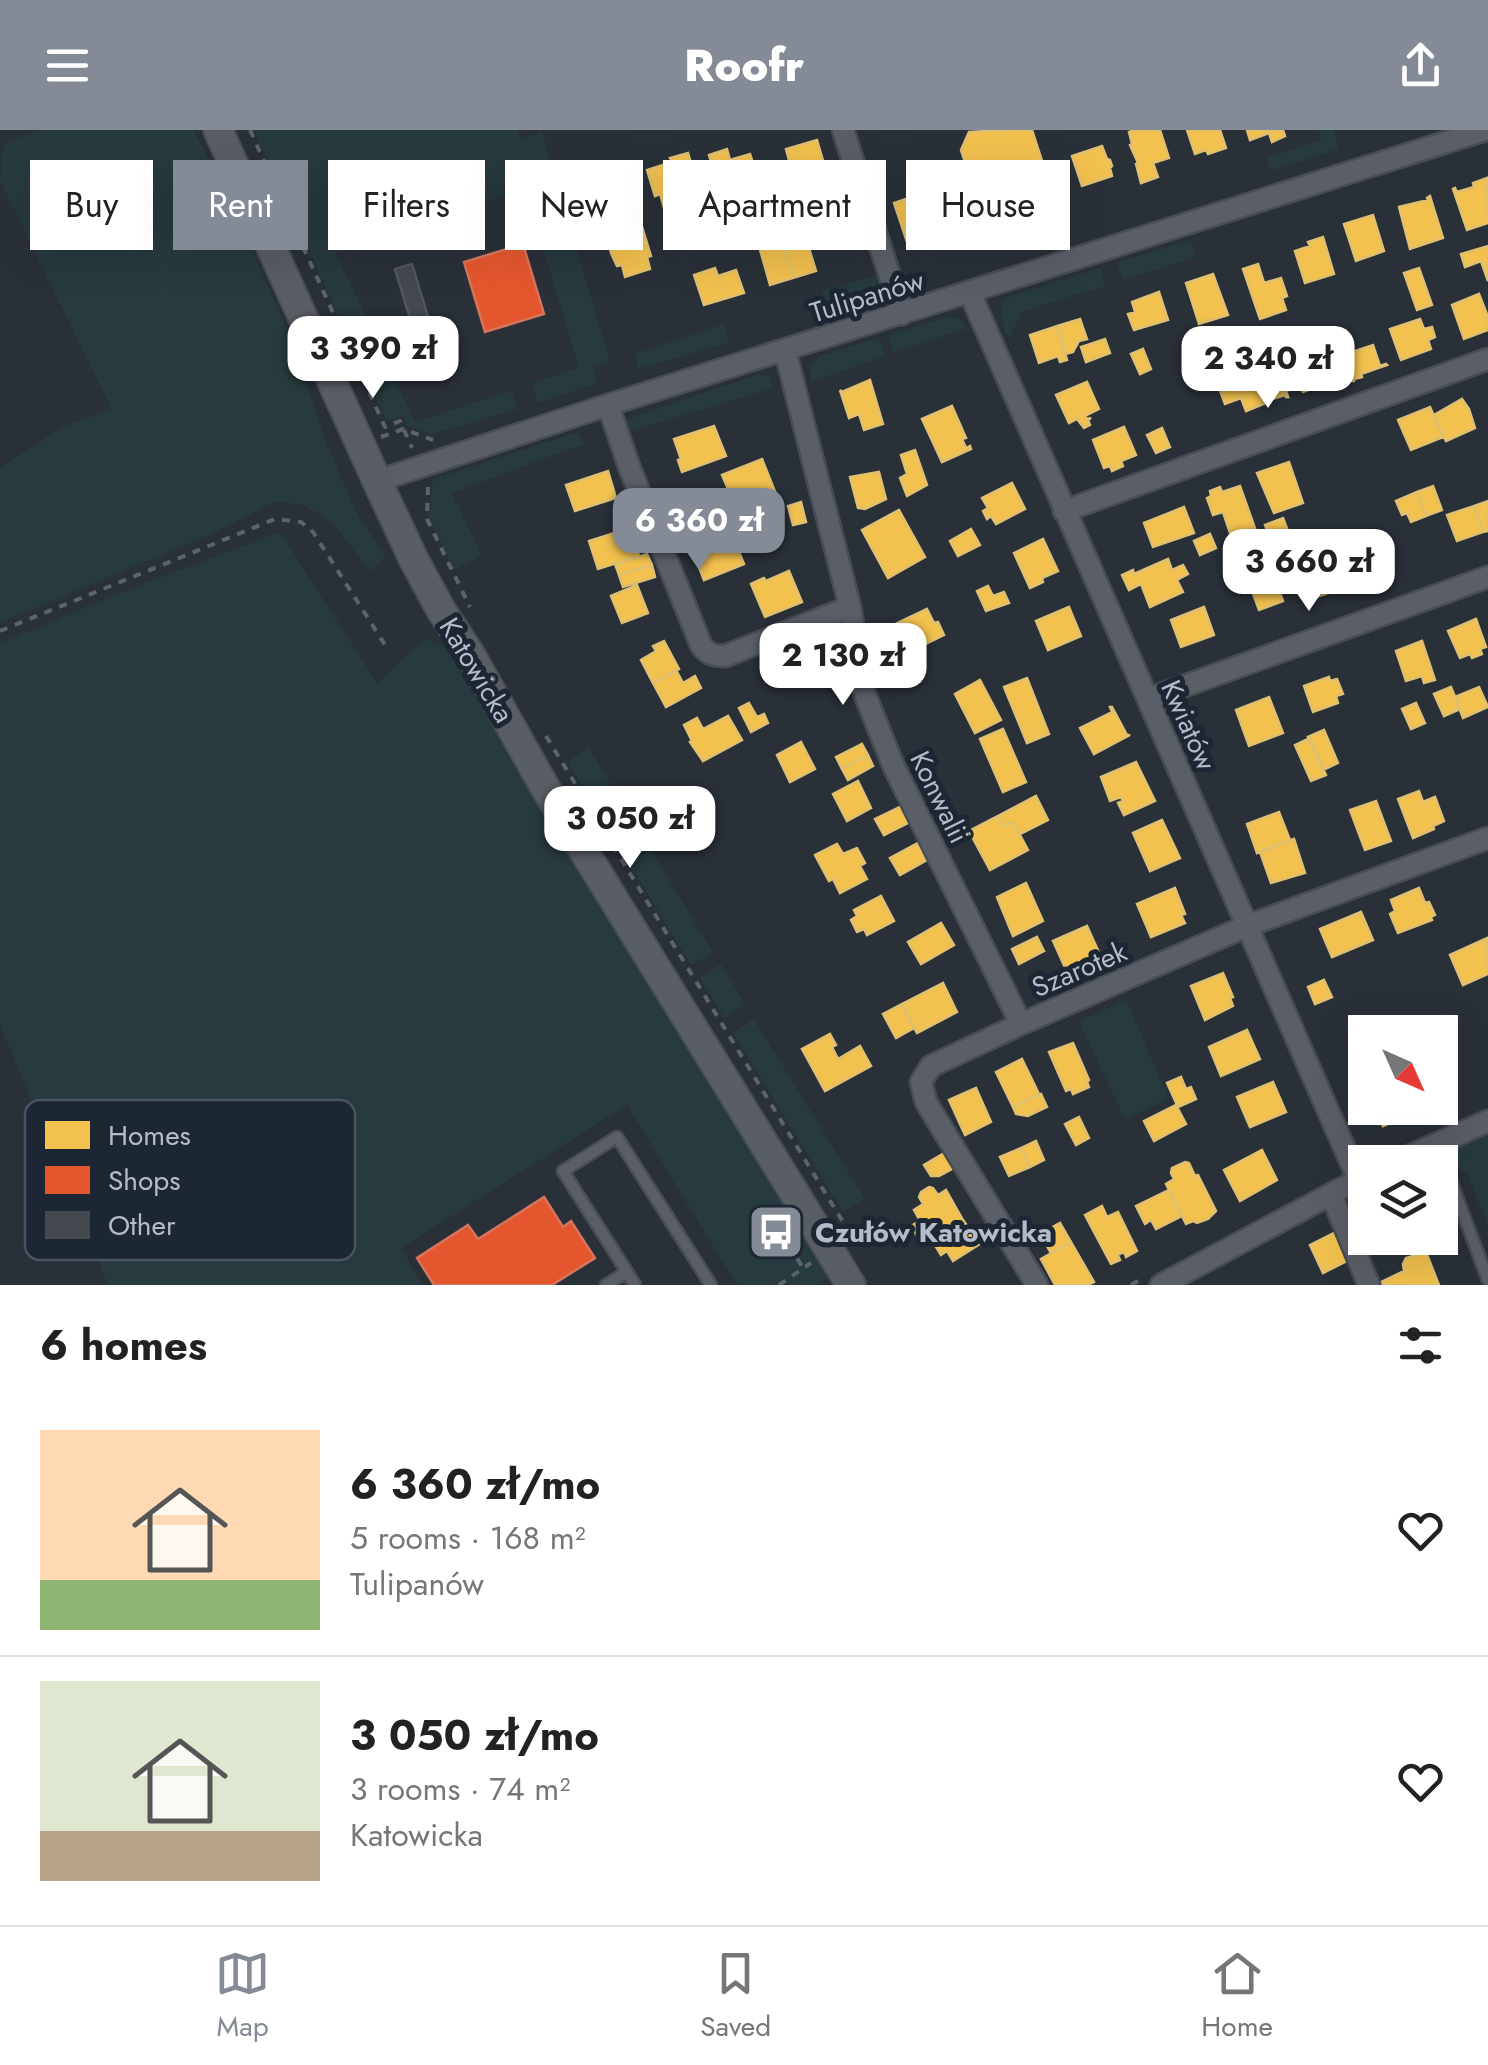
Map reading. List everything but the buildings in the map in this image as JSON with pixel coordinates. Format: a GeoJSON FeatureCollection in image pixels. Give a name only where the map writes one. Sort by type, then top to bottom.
{"type":"FeatureCollection","features":[{"type":"Feature","properties":{"kind":"main road","name":"Katowicka"},"geometry":{"type":"LineString","coordinates":[[218,130],[414,560],[548,791],[847,1283]]}},
{"type":"Feature","properties":{"kind":"street"},"geometry":{"type":"LineString","coordinates":[[843,130],[902,314]]}},
{"type":"Feature","properties":{"kind":"street","name":"Tulipanów"},"geometry":{"type":"LineString","coordinates":[[377,482],[608,405],[1485,130]]}},
{"type":"Feature","properties":{"kind":"street","name":"Kwiatów"},"geometry":{"type":"LineString","coordinates":[[970,293],[1348,1147]]}},
{"type":"Feature","properties":{"kind":"street","name":"Konwalii"},"geometry":{"type":"LineString","coordinates":[[786,350],[850,607],[864,696],[894,766],[1021,1024]]}},
{"type":"Feature","properties":{"kind":"street"},"geometry":{"type":"LineString","coordinates":[[1064,510],[1488,360]]}},
{"type":"Feature","properties":{"kind":"street"},"geometry":{"type":"LineString","coordinates":[[608,405],[644,504],[707,653],[725,656],[850,607]]}},
{"type":"Feature","properties":{"kind":"street"},"geometry":{"type":"LineString","coordinates":[[1148,699],[1488,577]]}},
{"type":"Feature","properties":{"kind":"street","name":"Szarotek"},"geometry":{"type":"LineString","coordinates":[[1037,1285],[926,1102],[922,1086],[924,1074],[932,1066],[1247,926],[1488,838]]}},
{"type":"Feature","properties":{"kind":"street"},"geometry":{"type":"LineString","coordinates":[[1437,1144],[1488,1121]]}},
{"type":"Feature","properties":{"kind":"street"},"geometry":{"type":"LineString","coordinates":[[1154,1281],[1348,1185]]}},
{"type":"Feature","properties":{"kind":"street"},"geometry":{"type":"LineString","coordinates":[[1332,1194],[1369,1285]]}},
{"type":"Feature","properties":{"kind":"lane"},"geometry":{"type":"LineString","coordinates":[[636,1285],[563,1172],[617,1137],[711,1285]]}},
{"type":"Feature","properties":{"kind":"lane"},"geometry":{"type":"LineString","coordinates":[[1437,1144],[1488,1280]]}},
{"type":"Feature","properties":{"kind":"lane"},"geometry":{"type":"LineString","coordinates":[[606,1285],[627,1272]]}},
{"type":"Feature","properties":{"kind":"path"},"geometry":{"type":"LineString","coordinates":[[250,130],[385,427],[400,421],[412,448]]}},
{"type":"Feature","properties":{"kind":"path"},"geometry":{"type":"LineString","coordinates":[[392,447],[381,438],[403,429],[433,440]]}},
{"type":"Feature","properties":{"kind":"path"},"geometry":{"type":"LineString","coordinates":[[426,478],[427,519],[470,608]]}},
{"type":"Feature","properties":{"kind":"path"},"geometry":{"type":"LineString","coordinates":[[0,632],[275,519],[300,522],[313,532],[387,648]]}},
{"type":"Feature","properties":{"kind":"path"},"geometry":{"type":"LineString","coordinates":[[541,728],[845,1228]]}},
{"type":"Feature","properties":{"kind":"path"},"geometry":{"type":"LineString","coordinates":[[772,1218],[803,1268]]}},
{"type":"Feature","properties":{"kind":"path"},"geometry":{"type":"LineString","coordinates":[[1131,1285],[1154,1281]]}},
{"type":"Feature","properties":{"kind":"green space"},"geometry":{"type":"Polygon","coordinates":[[[40,130],[193,130],[209,160],[173,160],[173,250],[252,250],[289,334],[329,450],[359,517],[386,557],[370,571],[331,521],[303,505],[276,501],[209,535],[0,623],[0,468],[61,428],[111,408],[34,250],[153,250],[153,160],[30,160],[30,242],[0,180],[3,146],[40,130]]]}},
{"type":"Feature","properties":{"kind":"green space"},"geometry":{"type":"Polygon","coordinates":[[[254,130],[517,130],[521,140],[542,132],[550,160],[505,160],[505,196],[485,203],[485,160],[328,160],[328,250],[345,250],[336,253],[415,422],[511,391],[518,409],[432,434],[406,425],[403,416],[386,421],[308,249],[308,160],[268,160],[254,130]]]}},
{"type":"Feature","properties":{"kind":"green space"},"geometry":{"type":"Polygon","coordinates":[[[1318,130],[1334,130],[1339,149],[1271,171],[1266,158],[1321,140],[1318,130]]]}},
{"type":"Feature","properties":{"kind":"green space"},"geometry":{"type":"Polygon","coordinates":[[[1190,240],[1196,257],[1123,280],[1117,263],[1190,240]]]}},
{"type":"Feature","properties":{"kind":"green space"},"geometry":{"type":"Polygon","coordinates":[[[543,250],[577,250],[610,362],[593,366],[597,383],[537,403],[532,383],[579,368],[543,250]]]}},
{"type":"Feature","properties":{"kind":"green space"},"geometry":{"type":"Polygon","coordinates":[[[1100,268],[1105,286],[1021,312],[1011,337],[1006,334],[1000,314],[1005,298],[1100,268]]]}},
{"type":"Feature","properties":{"kind":"green space"},"geometry":{"type":"Polygon","coordinates":[[[878,274],[884,293],[827,311],[822,292],[878,274]]]}},
{"type":"Feature","properties":{"kind":"green space"},"geometry":{"type":"Polygon","coordinates":[[[949,316],[962,320],[967,328],[894,353],[888,335],[949,316]]]}},
{"type":"Feature","properties":{"kind":"green space"},"geometry":{"type":"Polygon","coordinates":[[[724,324],[730,342],[638,369],[634,354],[724,324]]]}},
{"type":"Feature","properties":{"kind":"green space"},"geometry":{"type":"Polygon","coordinates":[[[879,338],[885,356],[811,382],[811,367],[820,356],[879,338]]]}},
{"type":"Feature","properties":{"kind":"green space"},"geometry":{"type":"Polygon","coordinates":[[[760,374],[769,377],[774,388],[630,431],[627,422],[633,417],[760,374]]]}},
{"type":"Feature","properties":{"kind":"green space"},"geometry":{"type":"Polygon","coordinates":[[[578,432],[584,444],[452,493],[482,556],[454,570],[429,517],[433,479],[578,432]]]}},
{"type":"Feature","properties":{"kind":"green space"},"geometry":{"type":"Polygon","coordinates":[[[280,532],[377,683],[425,639],[445,647],[830,1276],[817,1285],[737,1285],[627,1105],[401,1248],[422,1285],[108,1285],[98,1260],[355,1260],[355,1100],[31,1100],[0,1025],[0,643],[280,532]]]}},
{"type":"Feature","properties":{"kind":"green space"},"geometry":{"type":"Polygon","coordinates":[[[589,748],[713,952],[691,965],[567,762],[589,748]]]}},
{"type":"Feature","properties":{"kind":"green space"},"geometry":{"type":"Polygon","coordinates":[[[721,964],[745,1004],[724,1018],[700,978],[721,964]]]}},
{"type":"Feature","properties":{"kind":"green space"},"geometry":{"type":"Polygon","coordinates":[[[1126,1000],[1169,1098],[1125,1120],[1079,1021],[1126,1000]]]}},
{"type":"Feature","properties":{"kind":"green space"},"geometry":{"type":"Polygon","coordinates":[[[754,1019],[865,1199],[843,1212],[733,1033],[754,1019]]]}},
{"type":"Feature","properties":{"kind":"green space"},"geometry":{"type":"Polygon","coordinates":[[[1488,1132],[1488,1224],[1468,1175],[1458,1167],[1458,1150],[1464,1143],[1488,1132]]]}},
{"type":"Feature","properties":{"kind":"place","name":"Czułów Katowicka"},"geometry":{"type":"Point","coordinates":[776,1232]}}]}
